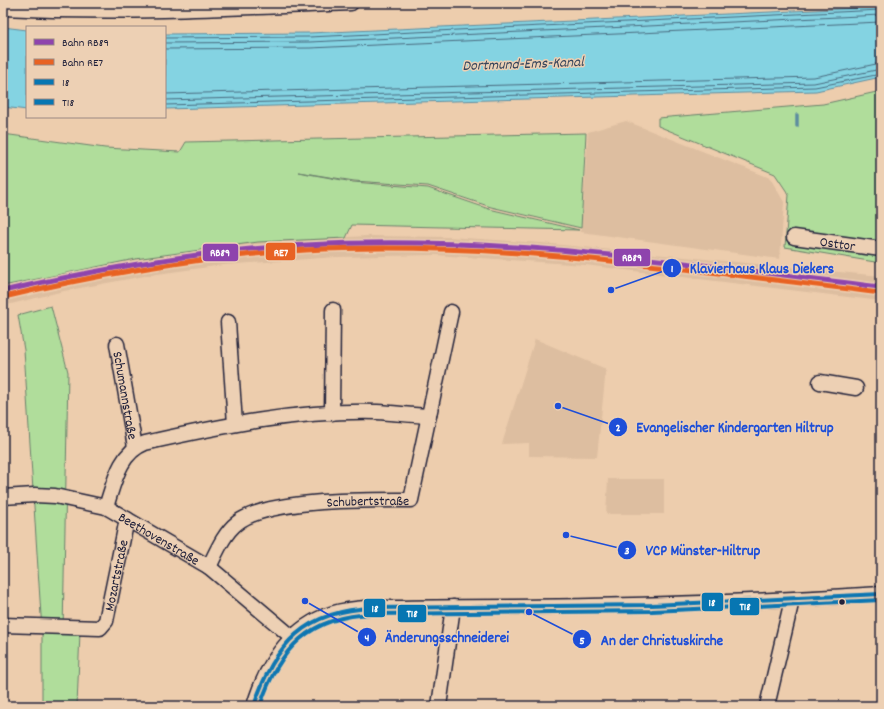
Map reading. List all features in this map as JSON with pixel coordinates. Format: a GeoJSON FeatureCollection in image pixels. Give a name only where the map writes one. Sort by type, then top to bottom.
{"type":"FeatureCollection","features":[{"type":"Feature","properties":{"kind":"street"},"geometry":{"type":"LineString","coordinates":[[3,8],[47,10],[188,9],[351,3]]}},
{"type":"Feature","properties":{"kind":"street","name":"Osttor"},"geometry":{"type":"LineString","coordinates":[[794,237],[881,249]]}},
{"type":"Feature","properties":{"kind":"street"},"geometry":{"type":"LineString","coordinates":[[332,413],[333,310]]}},
{"type":"Feature","properties":{"kind":"street","name":"Schubertstraße"},"geometry":{"type":"LineString","coordinates":[[209,567],[214,555],[236,523],[256,512],[274,508],[332,501],[411,500],[451,312]]}},
{"type":"Feature","properties":{"kind":"street"},"geometry":{"type":"LineString","coordinates":[[228,322],[235,424]]}},
{"type":"Feature","properties":{"kind":"street","name":"Schumannstraße"},"geometry":{"type":"LineString","coordinates":[[117,344],[135,447]]}},
{"type":"Feature","properties":{"kind":"street"},"geometry":{"type":"LineString","coordinates":[[820,382],[856,388]]}},
{"type":"Feature","properties":{"kind":"street","name":"Schumannstraße"},"geometry":{"type":"LineString","coordinates":[[106,507],[119,469],[128,453],[135,447],[145,443],[235,424],[332,413],[377,412],[429,416]]}},
{"type":"Feature","properties":{"kind":"street","name":"Beethovenstraße"},"geometry":{"type":"LineString","coordinates":[[3,497],[36,495],[55,496],[106,507],[209,567],[292,637]]}},
{"type":"Feature","properties":{"kind":"street","name":"Mozartstraße"},"geometry":{"type":"LineString","coordinates":[[3,625],[100,628],[106,621],[127,519]]}},
{"type":"Feature","properties":{"kind":"street"},"geometry":{"type":"LineString","coordinates":[[254,706],[259,689],[273,661],[292,637],[313,622],[340,611],[367,608],[792,600],[881,594]]}},
{"type":"Feature","properties":{"kind":"street"},"geometry":{"type":"LineString","coordinates":[[767,706],[792,600]]}},
{"type":"Feature","properties":{"kind":"street"},"geometry":{"type":"LineString","coordinates":[[439,706],[453,607]]}},
{"type":"Feature","properties":{"kind":"shaded area"},"geometry":{"type":"Polygon","coordinates":[[[626,121],[770,178],[784,202],[780,259],[581,232],[588,132],[626,121]]]}},
{"type":"Feature","properties":{"kind":"shaded area"},"geometry":{"type":"Polygon","coordinates":[[[367,236],[448,237],[541,243],[881,276],[881,301],[585,265],[435,255],[336,257],[223,265],[150,275],[64,291],[3,306],[3,286],[135,259],[258,242],[367,236]]]}},
{"type":"Feature","properties":{"kind":"shaded area"},"geometry":{"type":"Polygon","coordinates":[[[535,339],[606,369],[597,457],[529,456],[529,443],[502,444],[535,339]]]}},
{"type":"Feature","properties":{"kind":"shaded area"},"geometry":{"type":"Polygon","coordinates":[[[608,479],[664,479],[664,514],[606,514],[608,479]]]}},
{"type":"Feature","properties":{"kind":"green space"},"geometry":{"type":"Polygon","coordinates":[[[881,91],[881,263],[785,247],[789,195],[775,174],[658,126],[658,118],[823,104],[881,91]]]}},
{"type":"Feature","properties":{"kind":"green space"},"geometry":{"type":"Polygon","coordinates":[[[586,133],[581,228],[491,207],[428,186],[354,181],[298,172],[353,182],[428,188],[489,209],[579,230],[352,225],[346,238],[258,242],[135,259],[3,286],[3,134],[105,148],[180,152],[186,142],[586,133]]]}},
{"type":"Feature","properties":{"kind":"green space"},"geometry":{"type":"Polygon","coordinates":[[[51,306],[68,372],[63,631],[80,632],[77,706],[42,706],[42,631],[24,350],[18,315],[51,306]]]}},
{"type":"Feature","properties":{"kind":"water","name":"Dortmund-Ems-Kanal"},"geometry":{"type":"Polygon","coordinates":[[[881,7],[881,77],[816,91],[166,109],[166,34],[309,33],[881,7]]]}},
{"type":"Feature","properties":{"kind":"water"},"geometry":{"type":"Polygon","coordinates":[[[3,27],[26,30],[26,110],[3,107],[3,27]]]}},
{"type":"Feature","properties":{"kind":"waterway"},"geometry":{"type":"LineString","coordinates":[[797,115],[797,126]]}},
{"type":"Feature","properties":{"kind":"rail line","name":"RB89"},"geometry":{"type":"LineString","coordinates":[[3,291],[153,261],[229,251],[268,247],[378,243],[522,247],[594,253],[881,287]]}},
{"type":"Feature","properties":{"kind":"rail line","name":"RE7"},"geometry":{"type":"LineString","coordinates":[[4,297],[117,273],[230,256],[306,250],[378,248],[450,249],[594,259],[880,293]]}},
{"type":"Feature","properties":{"kind":"transit line","name":"18"},"geometry":{"type":"LineString","coordinates":[[254,706],[262,684],[272,665],[283,648],[296,634],[329,615],[349,610],[373,608],[652,605],[881,594]]}},
{"type":"Feature","properties":{"kind":"transit line","name":"T18"},"geometry":{"type":"LineString","coordinates":[[260,706],[277,667],[287,652],[300,639],[331,621],[351,616],[373,614],[652,611],[881,600]]}},
{"type":"Feature","properties":{"kind":"place","name":"Klavierhaus Klaus Diekers"},"geometry":{"type":"Point","coordinates":[611,290]}},
{"type":"Feature","properties":{"kind":"place","name":"Evangelischer Kindergarten Hiltrup"},"geometry":{"type":"Point","coordinates":[558,406]}},
{"type":"Feature","properties":{"kind":"place","name":"VCP Münster-Hiltrup"},"geometry":{"type":"Point","coordinates":[566,535]}},
{"type":"Feature","properties":{"kind":"place","name":"Änderungsschneiderei"},"geometry":{"type":"Point","coordinates":[305,601]}},
{"type":"Feature","properties":{"kind":"place","name":"An der Christuskirche"},"geometry":{"type":"Point","coordinates":[529,612]}}]}
